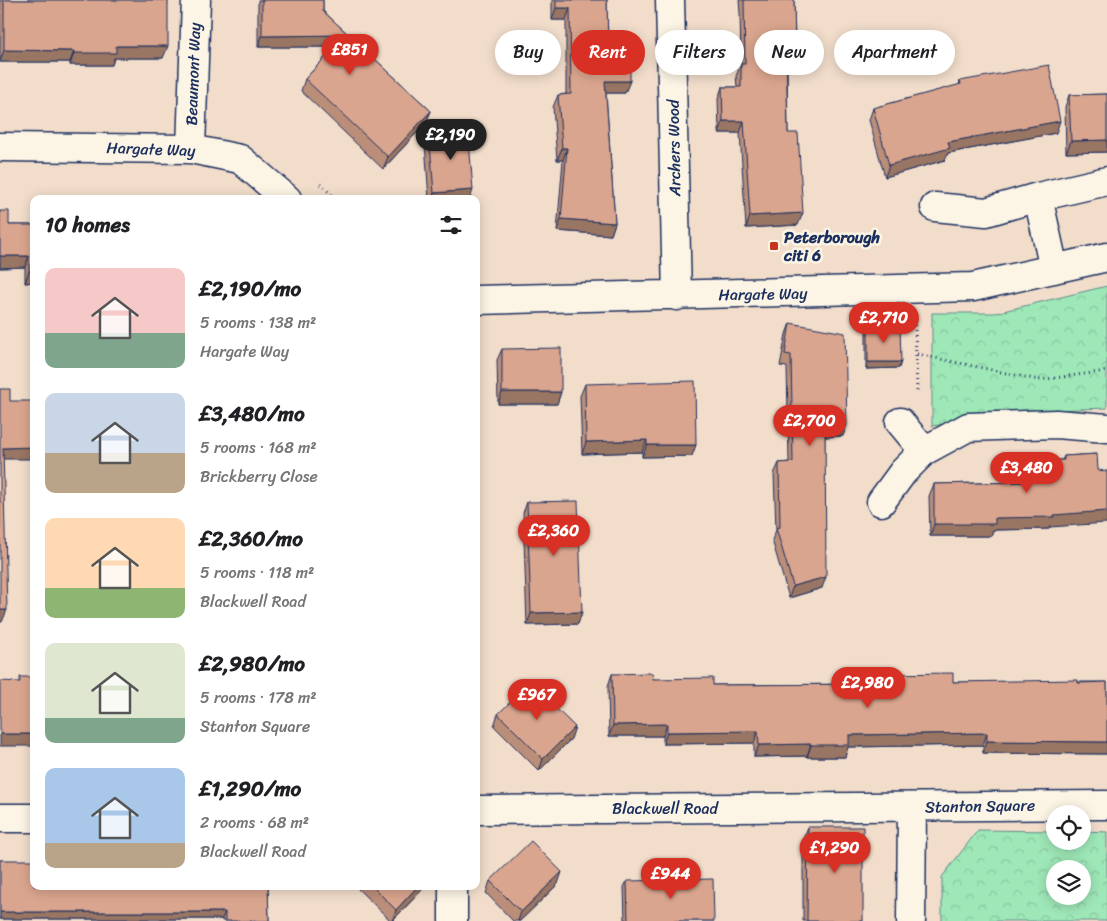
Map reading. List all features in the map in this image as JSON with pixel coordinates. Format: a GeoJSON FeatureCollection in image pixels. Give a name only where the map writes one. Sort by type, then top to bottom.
{"type":"FeatureCollection","features":[{"type":"Feature","properties":{"kind":"street","name":"Beaumont Way"},"geometry":{"type":"LineString","coordinates":[[191,149],[196,0]]}},
{"type":"Feature","properties":{"kind":"street","name":"Archers Wood"},"geometry":{"type":"LineString","coordinates":[[670,0],[677,296]]}},
{"type":"Feature","properties":{"kind":"street","name":"Hargate Way"},"geometry":{"type":"LineString","coordinates":[[0,147],[191,149],[240,159],[282,195]]}},
{"type":"Feature","properties":{"kind":"street"},"geometry":{"type":"LineString","coordinates":[[935,207],[986,212],[1038,197],[1107,181]]}},
{"type":"Feature","properties":{"kind":"street"},"geometry":{"type":"LineString","coordinates":[[1038,197],[1054,269]]}},
{"type":"Feature","properties":{"kind":"street","name":"Hargate Way"},"geometry":{"type":"LineString","coordinates":[[480,300],[972,287],[1107,257]]}},
{"type":"Feature","properties":{"kind":"street"},"geometry":{"type":"LineString","coordinates":[[881,502],[903,472],[914,438],[968,427],[1056,424],[1107,428]]}},
{"type":"Feature","properties":{"kind":"street","name":"Stanton Square"},"geometry":{"type":"LineString","coordinates":[[854,807],[1107,805]]}},
{"type":"Feature","properties":{"kind":"street","name":"Blackwell Road"},"geometry":{"type":"LineString","coordinates":[[480,810],[854,807]]}},
{"type":"Feature","properties":{"kind":"street","name":"Stanton Square"},"geometry":{"type":"LineString","coordinates":[[911,921],[912,807]]}},
{"type":"Feature","properties":{"kind":"street"},"geometry":{"type":"LineString","coordinates":[[0,818],[30,818]]}},
{"type":"Feature","properties":{"kind":"street"},"geometry":{"type":"LineString","coordinates":[[453,890],[453,921]]}},
{"type":"Feature","properties":{"kind":"path"},"geometry":{"type":"LineString","coordinates":[[913,290],[917,354],[914,438]]}},
{"type":"Feature","properties":{"kind":"path"},"geometry":{"type":"LineString","coordinates":[[917,354],[1039,380],[1107,371]]}},
{"type":"Feature","properties":{"kind":"green space"},"geometry":{"type":"Polygon","coordinates":[[[1107,286],[1107,408],[1024,411],[932,426],[932,313],[995,313],[1107,286]]]}},
{"type":"Feature","properties":{"kind":"green space"},"geometry":{"type":"Polygon","coordinates":[[[978,830],[1046,831],[1046,850],[1091,850],[1091,831],[1107,832],[1107,921],[942,921],[942,877],[978,830]]]}},
{"type":"Feature","properties":{"kind":"building"},"geometry":{"type":"Polygon","coordinates":[[[4,0],[168,0],[168,46],[116,46],[116,53],[4,50],[4,0]]]}},
{"type":"Feature","properties":{"kind":"building"},"geometry":{"type":"Polygon","coordinates":[[[262,0],[323,0],[323,11],[431,111],[388,157],[305,79],[346,35],[262,36],[262,0]]]}},
{"type":"Feature","properties":{"kind":"building"},"geometry":{"type":"Polygon","coordinates":[[[556,0],[607,0],[608,30],[571,30],[571,75],[630,75],[630,81],[605,81],[615,223],[561,219],[567,148],[562,148],[558,95],[571,94],[570,8],[556,8],[556,0]]]}},
{"type":"Feature","properties":{"kind":"building"},"geometry":{"type":"Polygon","coordinates":[[[744,0],[794,0],[795,30],[754,30],[754,75],[787,75],[788,133],[798,133],[803,213],[750,216],[744,121],[723,121],[722,87],[741,87],[741,75],[744,75],[744,0]]]}},
{"type":"Feature","properties":{"kind":"building"},"geometry":{"type":"Polygon","coordinates":[[[1049,65],[1060,121],[948,142],[950,148],[889,165],[873,108],[961,84],[960,81],[1049,65]]]}},
{"type":"Feature","properties":{"kind":"building"},"geometry":{"type":"Polygon","coordinates":[[[1107,94],[1107,140],[1071,141],[1069,95],[1107,94]]]}},
{"type":"Feature","properties":{"kind":"building"},"geometry":{"type":"Polygon","coordinates":[[[468,129],[473,190],[434,193],[429,132],[468,129]]]}},
{"type":"Feature","properties":{"kind":"building"},"geometry":{"type":"Polygon","coordinates":[[[0,211],[9,211],[9,225],[30,225],[30,271],[29,256],[0,256],[0,211]]]}},
{"type":"Feature","properties":{"kind":"building"},"geometry":{"type":"Polygon","coordinates":[[[790,323],[845,333],[847,425],[825,425],[826,577],[793,586],[776,528],[780,527],[779,463],[793,462],[791,355],[785,354],[790,323]]]}},
{"type":"Feature","properties":{"kind":"building"},"geometry":{"type":"Polygon","coordinates":[[[900,325],[901,362],[868,362],[868,326],[900,325]]]}},
{"type":"Feature","properties":{"kind":"building"},"geometry":{"type":"Polygon","coordinates":[[[561,348],[561,392],[502,392],[502,349],[561,348]]]}},
{"type":"Feature","properties":{"kind":"building"},"geometry":{"type":"Polygon","coordinates":[[[695,381],[696,445],[647,445],[647,440],[586,442],[585,384],[695,381]]]}},
{"type":"Feature","properties":{"kind":"building"},"geometry":{"type":"Polygon","coordinates":[[[0,389],[10,389],[10,401],[30,401],[30,447],[3,448],[7,610],[0,610],[0,389]]]}},
{"type":"Feature","properties":{"kind":"building"},"geometry":{"type":"Polygon","coordinates":[[[1097,454],[1098,470],[1107,471],[1107,511],[1054,515],[1054,517],[995,518],[995,524],[934,524],[934,484],[1030,482],[1029,461],[1064,460],[1064,456],[1097,454]]]}},
{"type":"Feature","properties":{"kind":"building"},"geometry":{"type":"Polygon","coordinates":[[[578,501],[582,612],[531,613],[527,502],[578,501]]]}},
{"type":"Feature","properties":{"kind":"building"},"geometry":{"type":"Polygon","coordinates":[[[652,673],[653,679],[713,678],[713,685],[884,684],[884,674],[953,673],[953,682],[1078,680],[1078,683],[1107,682],[1107,742],[987,741],[987,733],[849,735],[849,745],[759,745],[758,731],[667,732],[667,724],[613,725],[612,674],[652,673]]]}},
{"type":"Feature","properties":{"kind":"building"},"geometry":{"type":"Polygon","coordinates":[[[20,677],[30,677],[30,734],[0,734],[0,681],[20,682],[20,677]]]}},
{"type":"Feature","properties":{"kind":"building"},"geometry":{"type":"Polygon","coordinates":[[[530,683],[575,727],[543,759],[498,714],[530,683]]]}},
{"type":"Feature","properties":{"kind":"building"},"geometry":{"type":"Polygon","coordinates":[[[808,827],[863,827],[863,921],[807,921],[808,827]]]}},
{"type":"Feature","properties":{"kind":"building"},"geometry":{"type":"Polygon","coordinates":[[[531,841],[562,872],[521,912],[490,881],[531,841]]]}},
{"type":"Feature","properties":{"kind":"building"},"geometry":{"type":"Polygon","coordinates":[[[0,860],[30,860],[30,890],[268,890],[269,921],[225,921],[225,912],[0,912],[0,860]]]}},
{"type":"Feature","properties":{"kind":"building"},"geometry":{"type":"Polygon","coordinates":[[[713,879],[714,921],[628,921],[627,881],[713,879]]]}},
{"type":"Feature","properties":{"kind":"building"},"geometry":{"type":"Polygon","coordinates":[[[376,890],[414,890],[396,910],[376,890]]]}},
{"type":"Feature","properties":{"kind":"place","name":"Peterborough citi 6"},"geometry":{"type":"Point","coordinates":[774,246]}}]}
